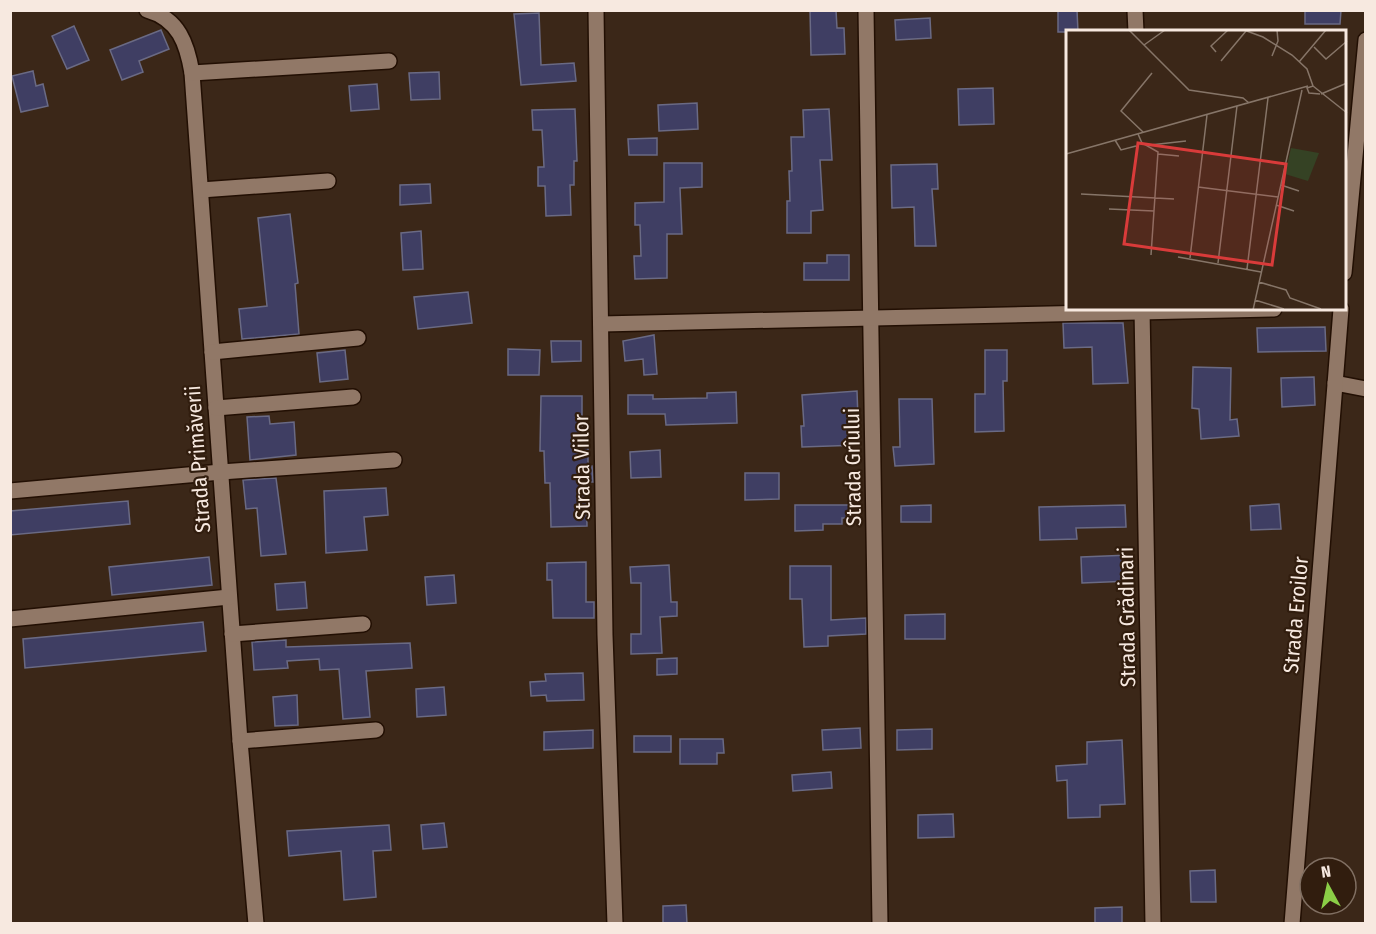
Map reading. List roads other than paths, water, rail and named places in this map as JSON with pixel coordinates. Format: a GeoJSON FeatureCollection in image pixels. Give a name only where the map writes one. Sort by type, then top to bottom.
{"type":"FeatureCollection","features":[{"type":"Feature","properties":{"kind":"street","name":"Strada Primăverii"},"geometry":{"type":"LineString","coordinates":[[147,10],[169,20],[178,30],[185,42],[192,73],[229,597],[256,924]]}},
{"type":"Feature","properties":{"kind":"street","name":"Strada Viilor"},"geometry":{"type":"LineString","coordinates":[[596,10],[605,635],[615,924]]}},
{"type":"Feature","properties":{"kind":"street","name":"Strada Grîului"},"geometry":{"type":"LineString","coordinates":[[866,10],[880,924]]}},
{"type":"Feature","properties":{"kind":"street"},"geometry":{"type":"LineString","coordinates":[[1136,10],[1136,30]]}},
{"type":"Feature","properties":{"kind":"street"},"geometry":{"type":"LineString","coordinates":[[1346,263],[1359,200],[1365,40]]}},
{"type":"Feature","properties":{"kind":"street"},"geometry":{"type":"LineString","coordinates":[[192,73],[388,61]]}},
{"type":"Feature","properties":{"kind":"street"},"geometry":{"type":"LineString","coordinates":[[201,190],[328,181]]}},
{"type":"Feature","properties":{"kind":"street"},"geometry":{"type":"LineString","coordinates":[[601,324],[1142,310]]}},
{"type":"Feature","properties":{"kind":"street","name":"Strada Grădinari"},"geometry":{"type":"LineString","coordinates":[[1142,310],[1153,924]]}},
{"type":"Feature","properties":{"kind":"street","name":"Strada Eroilor"},"geometry":{"type":"LineString","coordinates":[[1292,924],[1341,310]]}},
{"type":"Feature","properties":{"kind":"street"},"geometry":{"type":"LineString","coordinates":[[212,352],[358,338]]}},
{"type":"Feature","properties":{"kind":"street"},"geometry":{"type":"LineString","coordinates":[[1335,384],[1365,389]]}},
{"type":"Feature","properties":{"kind":"street"},"geometry":{"type":"LineString","coordinates":[[216,408],[353,397]]}},
{"type":"Feature","properties":{"kind":"street"},"geometry":{"type":"LineString","coordinates":[[10,491],[221,472],[394,460]]}},
{"type":"Feature","properties":{"kind":"street"},"geometry":{"type":"LineString","coordinates":[[10,619],[229,597]]}},
{"type":"Feature","properties":{"kind":"street"},"geometry":{"type":"LineString","coordinates":[[232,634],[363,624]]}},
{"type":"Feature","properties":{"kind":"street"},"geometry":{"type":"LineString","coordinates":[[240,741],[376,730]]}}]}
